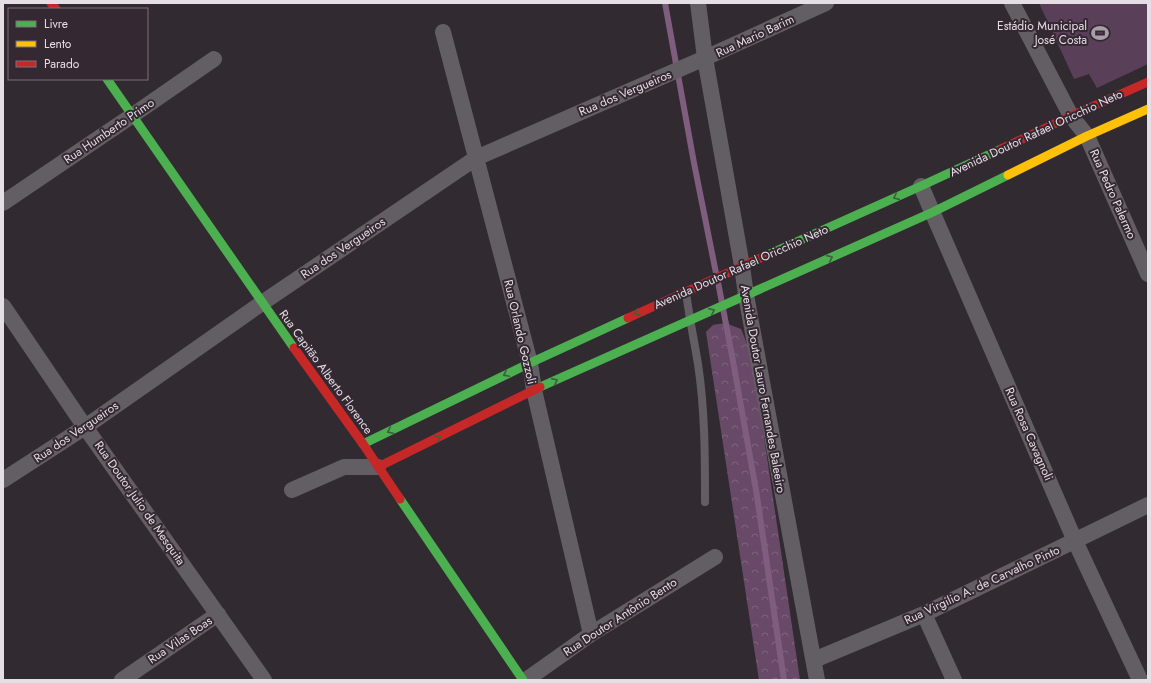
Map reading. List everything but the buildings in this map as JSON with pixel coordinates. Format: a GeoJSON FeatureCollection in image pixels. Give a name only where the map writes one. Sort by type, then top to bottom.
{"type":"FeatureCollection","features":[{"type":"Feature","properties":{"kind":"street","name":"Avenida Doutor Lauro Fernandes Baleeiro"},"geometry":{"type":"LineString","coordinates":[[698,3],[705,58],[746,295],[817,680]]}},
{"type":"Feature","properties":{"kind":"street","name":"Rua Mario Barim"},"geometry":{"type":"LineString","coordinates":[[705,58],[826,3]]}},
{"type":"Feature","properties":{"kind":"street","name":"Rua Pedro Palermo"},"geometry":{"type":"LineString","coordinates":[[1012,3],[1071,116],[1087,136],[1148,274]]}},
{"type":"Feature","properties":{"kind":"street","name":"Rua Orlando Gozzoli"},"geometry":{"type":"LineString","coordinates":[[443,32],[530,362],[534,390],[591,634]]}},
{"type":"Feature","properties":{"kind":"street","name":"Rua dos Vergueiros"},"geometry":{"type":"LineString","coordinates":[[3,480],[86,427],[262,303],[476,158],[705,58]]}},
{"type":"Feature","properties":{"kind":"street","name":"Rua Humberto Primo"},"geometry":{"type":"LineString","coordinates":[[3,203],[214,59]]}},
{"type":"Feature","properties":{"kind":"street","name":"Rua Capitão Alberto Florence"},"geometry":{"type":"LineString","coordinates":[[108,80],[134,115],[262,303],[364,444],[378,467],[523,680]]}},
{"type":"Feature","properties":{"kind":"street","name":"Avenida Doutor Rafael Oricchio Neto"},"geometry":{"type":"LineString","coordinates":[[344,467],[364,444],[530,362],[1148,82]]}},
{"type":"Feature","properties":{"kind":"street","name":"Avenida Doutor Rafael Oricchio Neto"},"geometry":{"type":"LineString","coordinates":[[292,490],[344,467],[378,467],[534,390],[933,212],[1087,136],[1148,109]]}},
{"type":"Feature","properties":{"kind":"street","name":"Rua Rosa Cavagnoli"},"geometry":{"type":"LineString","coordinates":[[921,186],[1075,541],[1140,680]]}},
{"type":"Feature","properties":{"kind":"street","name":"Rua Doutor Julio de Mesquita"},"geometry":{"type":"LineString","coordinates":[[3,306],[264,680]]}},
{"type":"Feature","properties":{"kind":"street","name":"Rua Virgilio A. de Carvalho Pinto"},"geometry":{"type":"LineString","coordinates":[[814,660],[924,614],[1148,505]]}},
{"type":"Feature","properties":{"kind":"street","name":"Rua Doutor Antônio Bento"},"geometry":{"type":"LineString","coordinates":[[526,680],[591,634],[715,557]]}},
{"type":"Feature","properties":{"kind":"street","name":"Rua Vilas Boas"},"geometry":{"type":"LineString","coordinates":[[122,680],[218,614]]}},
{"type":"Feature","properties":{"kind":"street"},"geometry":{"type":"LineString","coordinates":[[924,614],[954,680]]}},
{"type":"Feature","properties":{"kind":"lane"},"geometry":{"type":"LineString","coordinates":[[686,291],[701,390],[705,449],[705,502]]}},
{"type":"Feature","properties":{"kind":"green space"},"geometry":{"type":"Polygon","coordinates":[[[725,323],[741,329],[752,356],[800,680],[759,680],[706,332],[713,325],[725,323]]]}},
{"type":"Feature","properties":{"kind":"shaded area","name":"Estádio Municipal José Costa"},"geometry":{"type":"Polygon","coordinates":[[[1039,3],[1148,3],[1148,64],[1097,88],[1089,74],[1074,79],[1039,3]]]}},
{"type":"Feature","properties":{"kind":"waterway"},"geometry":{"type":"LineString","coordinates":[[665,3],[694,163],[716,273]]}},
{"type":"Feature","properties":{"kind":"waterway"},"geometry":{"type":"LineString","coordinates":[[718,282],[757,496],[784,680]]}},
{"type":"Feature","properties":{"kind":"traffic: fast"},"geometry":{"type":"LineString","coordinates":[[108,80],[294,348]]}},
{"type":"Feature","properties":{"kind":"traffic: fast"},"geometry":{"type":"LineString","coordinates":[[765,256],[1001,149]]}},
{"type":"Feature","properties":{"kind":"traffic: fast"},"geometry":{"type":"LineString","coordinates":[[540,387],[933,212],[1008,175]]}},
{"type":"Feature","properties":{"kind":"traffic: fast"},"geometry":{"type":"LineString","coordinates":[[363,444],[530,363],[628,318]]}},
{"type":"Feature","properties":{"kind":"traffic: fast"},"geometry":{"type":"LineString","coordinates":[[400,499],[523,680]]}},
{"type":"Feature","properties":{"kind":"traffic: slow"},"geometry":{"type":"LineString","coordinates":[[1008,175],[1087,136],[1148,109]]}},
{"type":"Feature","properties":{"kind":"traffic: jam"},"geometry":{"type":"LineString","coordinates":[[51,3],[55,8]]}},
{"type":"Feature","properties":{"kind":"traffic: jam"},"geometry":{"type":"LineString","coordinates":[[1001,149],[1148,82]]}},
{"type":"Feature","properties":{"kind":"traffic: jam"},"geometry":{"type":"LineString","coordinates":[[628,318],[765,256]]}},
{"type":"Feature","properties":{"kind":"traffic: jam"},"geometry":{"type":"LineString","coordinates":[[294,348],[363,444],[400,499]]}},
{"type":"Feature","properties":{"kind":"traffic: jam"},"geometry":{"type":"LineString","coordinates":[[378,467],[540,387]]}},
{"type":"Feature","properties":{"kind":"place","name":"Estádio Municipal José Costa"},"geometry":{"type":"Point","coordinates":[1100,33]}}]}
